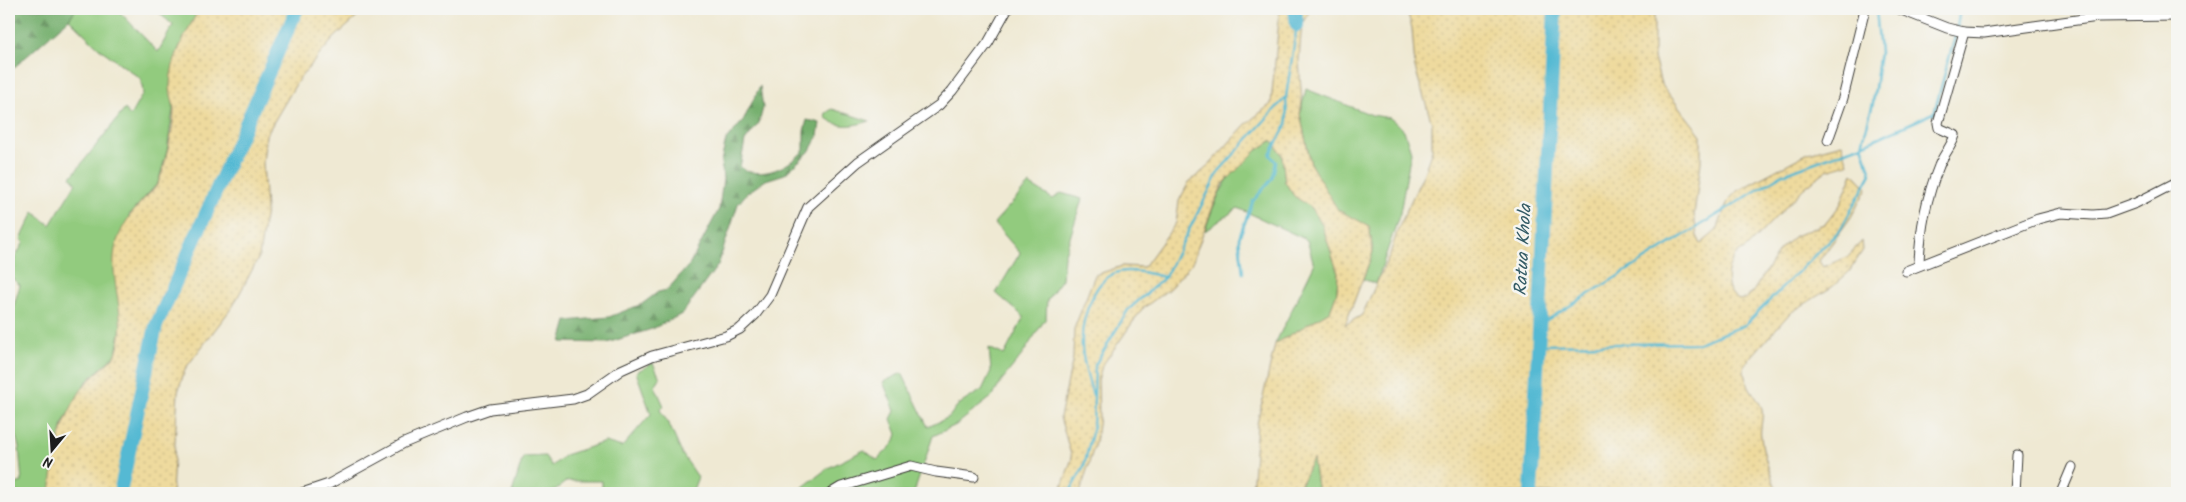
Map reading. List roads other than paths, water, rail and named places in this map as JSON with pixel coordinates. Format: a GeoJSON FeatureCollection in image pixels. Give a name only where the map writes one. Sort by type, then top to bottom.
{"type":"FeatureCollection","features":[{"type":"Feature","properties":{"kind":"street"},"geometry":{"type":"LineString","coordinates":[[302,493],[329,484],[404,443],[467,417],[490,409],[572,399],[587,394],[621,370],[652,356],[726,336],[740,329],[770,295],[808,207],[858,162],[939,105],[952,91],[988,43],[1007,9]]}},
{"type":"Feature","properties":{"kind":"street"},"geometry":{"type":"LineString","coordinates":[[1828,140],[1844,98],[1865,9]]}},
{"type":"Feature","properties":{"kind":"street"},"geometry":{"type":"LineString","coordinates":[[1898,9],[1947,28],[1964,32],[1984,33],[2098,17],[2156,12],[2177,16]]}},
{"type":"Feature","properties":{"kind":"street"},"geometry":{"type":"LineString","coordinates":[[1919,264],[1920,233],[1932,184],[1943,155],[1955,135],[1939,128],[1938,123],[1964,32]]}},
{"type":"Feature","properties":{"kind":"street"},"geometry":{"type":"LineString","coordinates":[[1906,271],[1919,264],[2038,219],[2061,213],[2106,214],[2136,203],[2177,182]]}},
{"type":"Feature","properties":{"kind":"street"},"geometry":{"type":"LineString","coordinates":[[2015,493],[2017,455]]}},
{"type":"Feature","properties":{"kind":"street"},"geometry":{"type":"LineString","coordinates":[[831,493],[841,487],[911,466],[936,472],[974,477]]}},
{"type":"Feature","properties":{"kind":"street"},"geometry":{"type":"LineString","coordinates":[[2061,493],[2072,467]]}},
{"type":"Feature","properties":{"kind":"waterway"},"geometry":{"type":"LineString","coordinates":[[120,493],[156,326],[297,9]]}},
{"type":"Feature","properties":{"kind":"waterway"},"geometry":{"type":"LineString","coordinates":[[1295,9],[1297,25]]}},
{"type":"Feature","properties":{"kind":"waterway","name":"Ratua Khola"},"geometry":{"type":"LineString","coordinates":[[1531,493],[1555,9]]}},
{"type":"Feature","properties":{"kind":"waterway"},"geometry":{"type":"LineString","coordinates":[[1538,345],[1698,343],[1745,325],[1840,230],[1871,174],[1862,145],[1873,103],[1880,52],[1876,9]]}},
{"type":"Feature","properties":{"kind":"waterway"},"geometry":{"type":"LineString","coordinates":[[1957,27],[1960,9]]}},
{"type":"Feature","properties":{"kind":"waterway"},"geometry":{"type":"LineString","coordinates":[[1069,493],[1084,466],[1093,428],[1095,365],[1128,310],[1165,277],[1219,171],[1286,97],[1297,25]]}},
{"type":"Feature","properties":{"kind":"waterway"},"geometry":{"type":"LineString","coordinates":[[1539,325],[1783,174],[1862,145],[1934,113],[1956,33]]}},
{"type":"Feature","properties":{"kind":"waterway"},"geometry":{"type":"LineString","coordinates":[[1243,273],[1239,238],[1253,201],[1272,179],[1276,162],[1270,155],[1287,124],[1286,99]]}},
{"type":"Feature","properties":{"kind":"waterway"},"geometry":{"type":"LineString","coordinates":[[1093,395],[1085,369],[1082,332],[1088,307],[1096,290],[1101,283],[1114,273],[1124,271],[1136,271],[1165,277]]}},
{"type":"Feature","properties":{"kind":"waterway"},"geometry":{"type":"LineString","coordinates":[[985,493],[996,490]]}}]}
